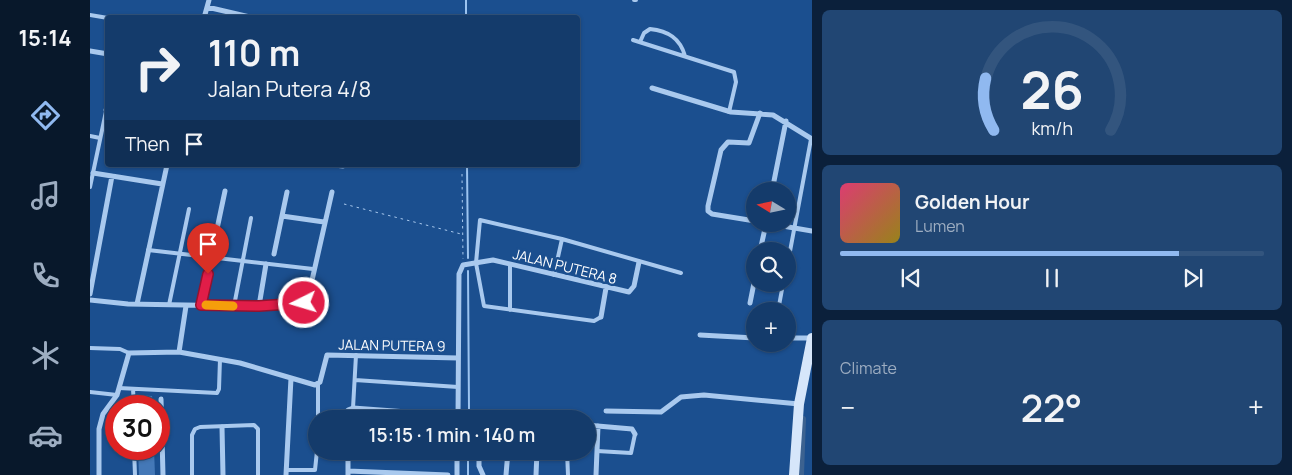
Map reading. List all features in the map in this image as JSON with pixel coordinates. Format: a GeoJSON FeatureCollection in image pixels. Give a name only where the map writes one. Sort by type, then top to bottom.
{"type":"FeatureCollection","features":[{"type":"Feature","properties":{"kind":"street"},"geometry":{"type":"LineString","coordinates":[[205,15],[209,0]]}},
{"type":"Feature","properties":{"kind":"street"},"geometry":{"type":"LineString","coordinates":[[207,7],[241,15]]}},
{"type":"Feature","properties":{"kind":"street"},"geometry":{"type":"LineString","coordinates":[[90,51],[105,54]]}},
{"type":"Feature","properties":{"kind":"street"},"geometry":{"type":"LineString","coordinates":[[652,88],[728,112],[773,115],[786,121],[812,139]]}},
{"type":"Feature","properties":{"kind":"street"},"geometry":{"type":"LineString","coordinates":[[746,220],[708,212],[721,150],[728,142],[749,143],[760,113]]}},
{"type":"Feature","properties":{"kind":"street"},"geometry":{"type":"LineString","coordinates":[[774,182],[786,121]]}},
{"type":"Feature","properties":{"kind":"street"},"geometry":{"type":"LineString","coordinates":[[136,304],[166,167]]}},
{"type":"Feature","properties":{"kind":"street"},"geometry":{"type":"LineString","coordinates":[[93,173],[162,184]]}},
{"type":"Feature","properties":{"kind":"street"},"geometry":{"type":"LineString","coordinates":[[90,294],[91,277],[112,176]]}},
{"type":"Feature","properties":{"kind":"street"},"geometry":{"type":"LineString","coordinates":[[201,305],[225,191]]}},
{"type":"Feature","properties":{"kind":"street"},"geometry":{"type":"LineString","coordinates":[[274,254],[287,192]]}},
{"type":"Feature","properties":{"kind":"street"},"geometry":{"type":"LineString","coordinates":[[90,300],[186,306],[259,306],[304,303],[308,298],[332,192]]}},
{"type":"Feature","properties":{"kind":"street"},"geometry":{"type":"LineString","coordinates":[[282,216],[324,222]]}},
{"type":"Feature","properties":{"kind":"street"},"geometry":{"type":"LineString","coordinates":[[796,228],[812,231]]}},
{"type":"Feature","properties":{"kind":"street","name":"JALAN PUTERA 8"},"geometry":{"type":"LineString","coordinates":[[463,265],[493,260],[625,292],[632,290],[638,262]]}},
{"type":"Feature","properties":{"kind":"street"},"geometry":{"type":"LineString","coordinates":[[259,306],[266,264]]}},
{"type":"Feature","properties":{"kind":"street"},"geometry":{"type":"LineString","coordinates":[[458,410],[459,274],[463,265]]}},
{"type":"Feature","properties":{"kind":"street"},"geometry":{"type":"LineString","coordinates":[[601,317],[606,288]]}},
{"type":"Feature","properties":{"kind":"street"},"geometry":{"type":"LineString","coordinates":[[750,302],[752,292]]}},
{"type":"Feature","properties":{"kind":"street"},"geometry":{"type":"LineString","coordinates":[[179,352],[186,306]]}},
{"type":"Feature","properties":{"kind":"street"},"geometry":{"type":"LineString","coordinates":[[700,335],[746,338]]}},
{"type":"Feature","properties":{"kind":"street"},"geometry":{"type":"LineString","coordinates":[[794,475],[799,404],[812,338],[796,338]]}},
{"type":"Feature","properties":{"kind":"street"},"geometry":{"type":"LineString","coordinates":[[117,395],[129,353],[179,352],[220,359],[314,385],[318,384]]}},
{"type":"Feature","properties":{"kind":"street","name":"JALAN PUTERA 9"},"geometry":{"type":"LineString","coordinates":[[318,384],[327,355],[458,358]]}},
{"type":"Feature","properties":{"kind":"street"},"geometry":{"type":"LineString","coordinates":[[286,473],[291,378]]}},
{"type":"Feature","properties":{"kind":"street"},"geometry":{"type":"LineString","coordinates":[[606,411],[661,412],[681,397],[704,395],[799,404]]}},
{"type":"Feature","properties":{"kind":"street"},"geometry":{"type":"LineString","coordinates":[[348,410],[353,408],[376,410]]}},
{"type":"Feature","properties":{"kind":"street"},"geometry":{"type":"LineString","coordinates":[[99,475],[99,429],[105,411]]}},
{"type":"Feature","properties":{"kind":"street"},"geometry":{"type":"LineString","coordinates":[[596,475],[598,426],[632,429],[636,434]]}},
{"type":"Feature","properties":{"kind":"street"},"geometry":{"type":"LineString","coordinates":[[222,427],[223,475]]}},
{"type":"Feature","properties":{"kind":"street"},"geometry":{"type":"LineString","coordinates":[[162,460],[162,475]]}},
{"type":"Feature","properties":{"kind":"street"},"geometry":{"type":"LineString","coordinates":[[348,460],[348,473],[448,475]]}},
{"type":"Feature","properties":{"kind":"street"},"geometry":{"type":"LineString","coordinates":[[457,460],[457,475]]}},
{"type":"Feature","properties":{"kind":"street"},"geometry":{"type":"LineString","coordinates":[[479,460],[479,466],[483,475]]}},
{"type":"Feature","properties":{"kind":"street"},"geometry":{"type":"LineString","coordinates":[[506,475],[507,460]]}},
{"type":"Feature","properties":{"kind":"street"},"geometry":{"type":"LineString","coordinates":[[536,475],[537,460]]}},
{"type":"Feature","properties":{"kind":"lane"},"geometry":{"type":"LineString","coordinates":[[90,15],[105,18]]}},
{"type":"Feature","properties":{"kind":"lane"},"geometry":{"type":"LineString","coordinates":[[640,42],[644,33],[650,28],[663,32],[679,42],[685,56]]}},
{"type":"Feature","properties":{"kind":"lane"},"geometry":{"type":"LineString","coordinates":[[633,40],[734,72],[736,82],[728,112]]}},
{"type":"Feature","properties":{"kind":"lane"},"geometry":{"type":"LineString","coordinates":[[90,187],[105,118]]}},
{"type":"Feature","properties":{"kind":"lane"},"geometry":{"type":"LineString","coordinates":[[90,136],[100,138]]}},
{"type":"Feature","properties":{"kind":"lane"},"geometry":{"type":"LineString","coordinates":[[796,218],[812,139]]}},
{"type":"Feature","properties":{"kind":"lane"},"geometry":{"type":"LineString","coordinates":[[168,305],[189,209]]}},
{"type":"Feature","properties":{"kind":"lane"},"geometry":{"type":"LineString","coordinates":[[234,306],[252,218]]}},
{"type":"Feature","properties":{"kind":"lane"},"geometry":{"type":"LineString","coordinates":[[601,317],[594,321],[484,306],[476,263],[480,220],[562,239],[681,273]]}},
{"type":"Feature","properties":{"kind":"lane"},"geometry":{"type":"LineString","coordinates":[[554,275],[562,239]]}},
{"type":"Feature","properties":{"kind":"lane"},"geometry":{"type":"LineString","coordinates":[[148,250],[314,269]]}},
{"type":"Feature","properties":{"kind":"lane"},"geometry":{"type":"LineString","coordinates":[[510,265],[510,310]]}},
{"type":"Feature","properties":{"kind":"lane"},"geometry":{"type":"LineString","coordinates":[[90,348],[120,348],[129,353]]}},
{"type":"Feature","properties":{"kind":"lane"},"geometry":{"type":"LineString","coordinates":[[353,408],[356,355]]}},
{"type":"Feature","properties":{"kind":"lane"},"geometry":{"type":"LineString","coordinates":[[120,388],[217,393],[219,389],[220,359]]}},
{"type":"Feature","properties":{"kind":"lane"},"geometry":{"type":"LineString","coordinates":[[355,380],[458,387]]}},
{"type":"Feature","properties":{"kind":"lane"},"geometry":{"type":"LineString","coordinates":[[318,384],[318,410]]}},
{"type":"Feature","properties":{"kind":"lane"},"geometry":{"type":"LineString","coordinates":[[133,389],[133,395]]}},
{"type":"Feature","properties":{"kind":"lane"},"geometry":{"type":"LineString","coordinates":[[90,392],[117,395]]}},
{"type":"Feature","properties":{"kind":"lane"},"geometry":{"type":"LineString","coordinates":[[192,475],[193,432],[200,427],[256,426],[258,475]]}},
{"type":"Feature","properties":{"kind":"lane"},"geometry":{"type":"LineString","coordinates":[[597,451],[631,453],[636,434]]}},
{"type":"Feature","properties":{"kind":"lane"},"geometry":{"type":"LineString","coordinates":[[134,460],[135,475]]}},
{"type":"Feature","properties":{"kind":"lane"},"geometry":{"type":"LineString","coordinates":[[286,473],[314,470],[316,460]]}},
{"type":"Feature","properties":{"kind":"lane"},"geometry":{"type":"LineString","coordinates":[[567,460],[568,475]]}},
{"type":"Feature","properties":{"kind":"path"},"geometry":{"type":"LineString","coordinates":[[462,174],[461,234],[463,265]]}},
{"type":"Feature","properties":{"kind":"path"},"geometry":{"type":"LineString","coordinates":[[344,204],[461,234]]}},
{"type":"Feature","properties":{"kind":"building"},"geometry":{"type":"Polygon","coordinates":[[[138,460],[154,460],[155,475],[139,475],[138,460]]]}},
{"type":"Feature","properties":{"kind":"waterway"},"geometry":{"type":"LineString","coordinates":[[466,0],[466,15]]}},
{"type":"Feature","properties":{"kind":"waterway"},"geometry":{"type":"LineString","coordinates":[[467,167],[468,258]]}},
{"type":"Feature","properties":{"kind":"waterway"},"geometry":{"type":"LineString","coordinates":[[468,271],[469,410]]}},
{"type":"Feature","properties":{"kind":"waterway"},"geometry":{"type":"LineString","coordinates":[[801,475],[803,419]]}},
{"type":"Feature","properties":{"kind":"waterway"},"geometry":{"type":"LineString","coordinates":[[468,460],[468,475]]}},
{"type":"Feature","properties":{"kind":"slow traffic"},"geometry":{"type":"LineString","coordinates":[[206,305],[233,306]]}},
{"type":"Feature","properties":{"kind":"route"},"geometry":{"type":"LineString","coordinates":[[208,274],[201,305],[259,306],[304,303]]}}]}
